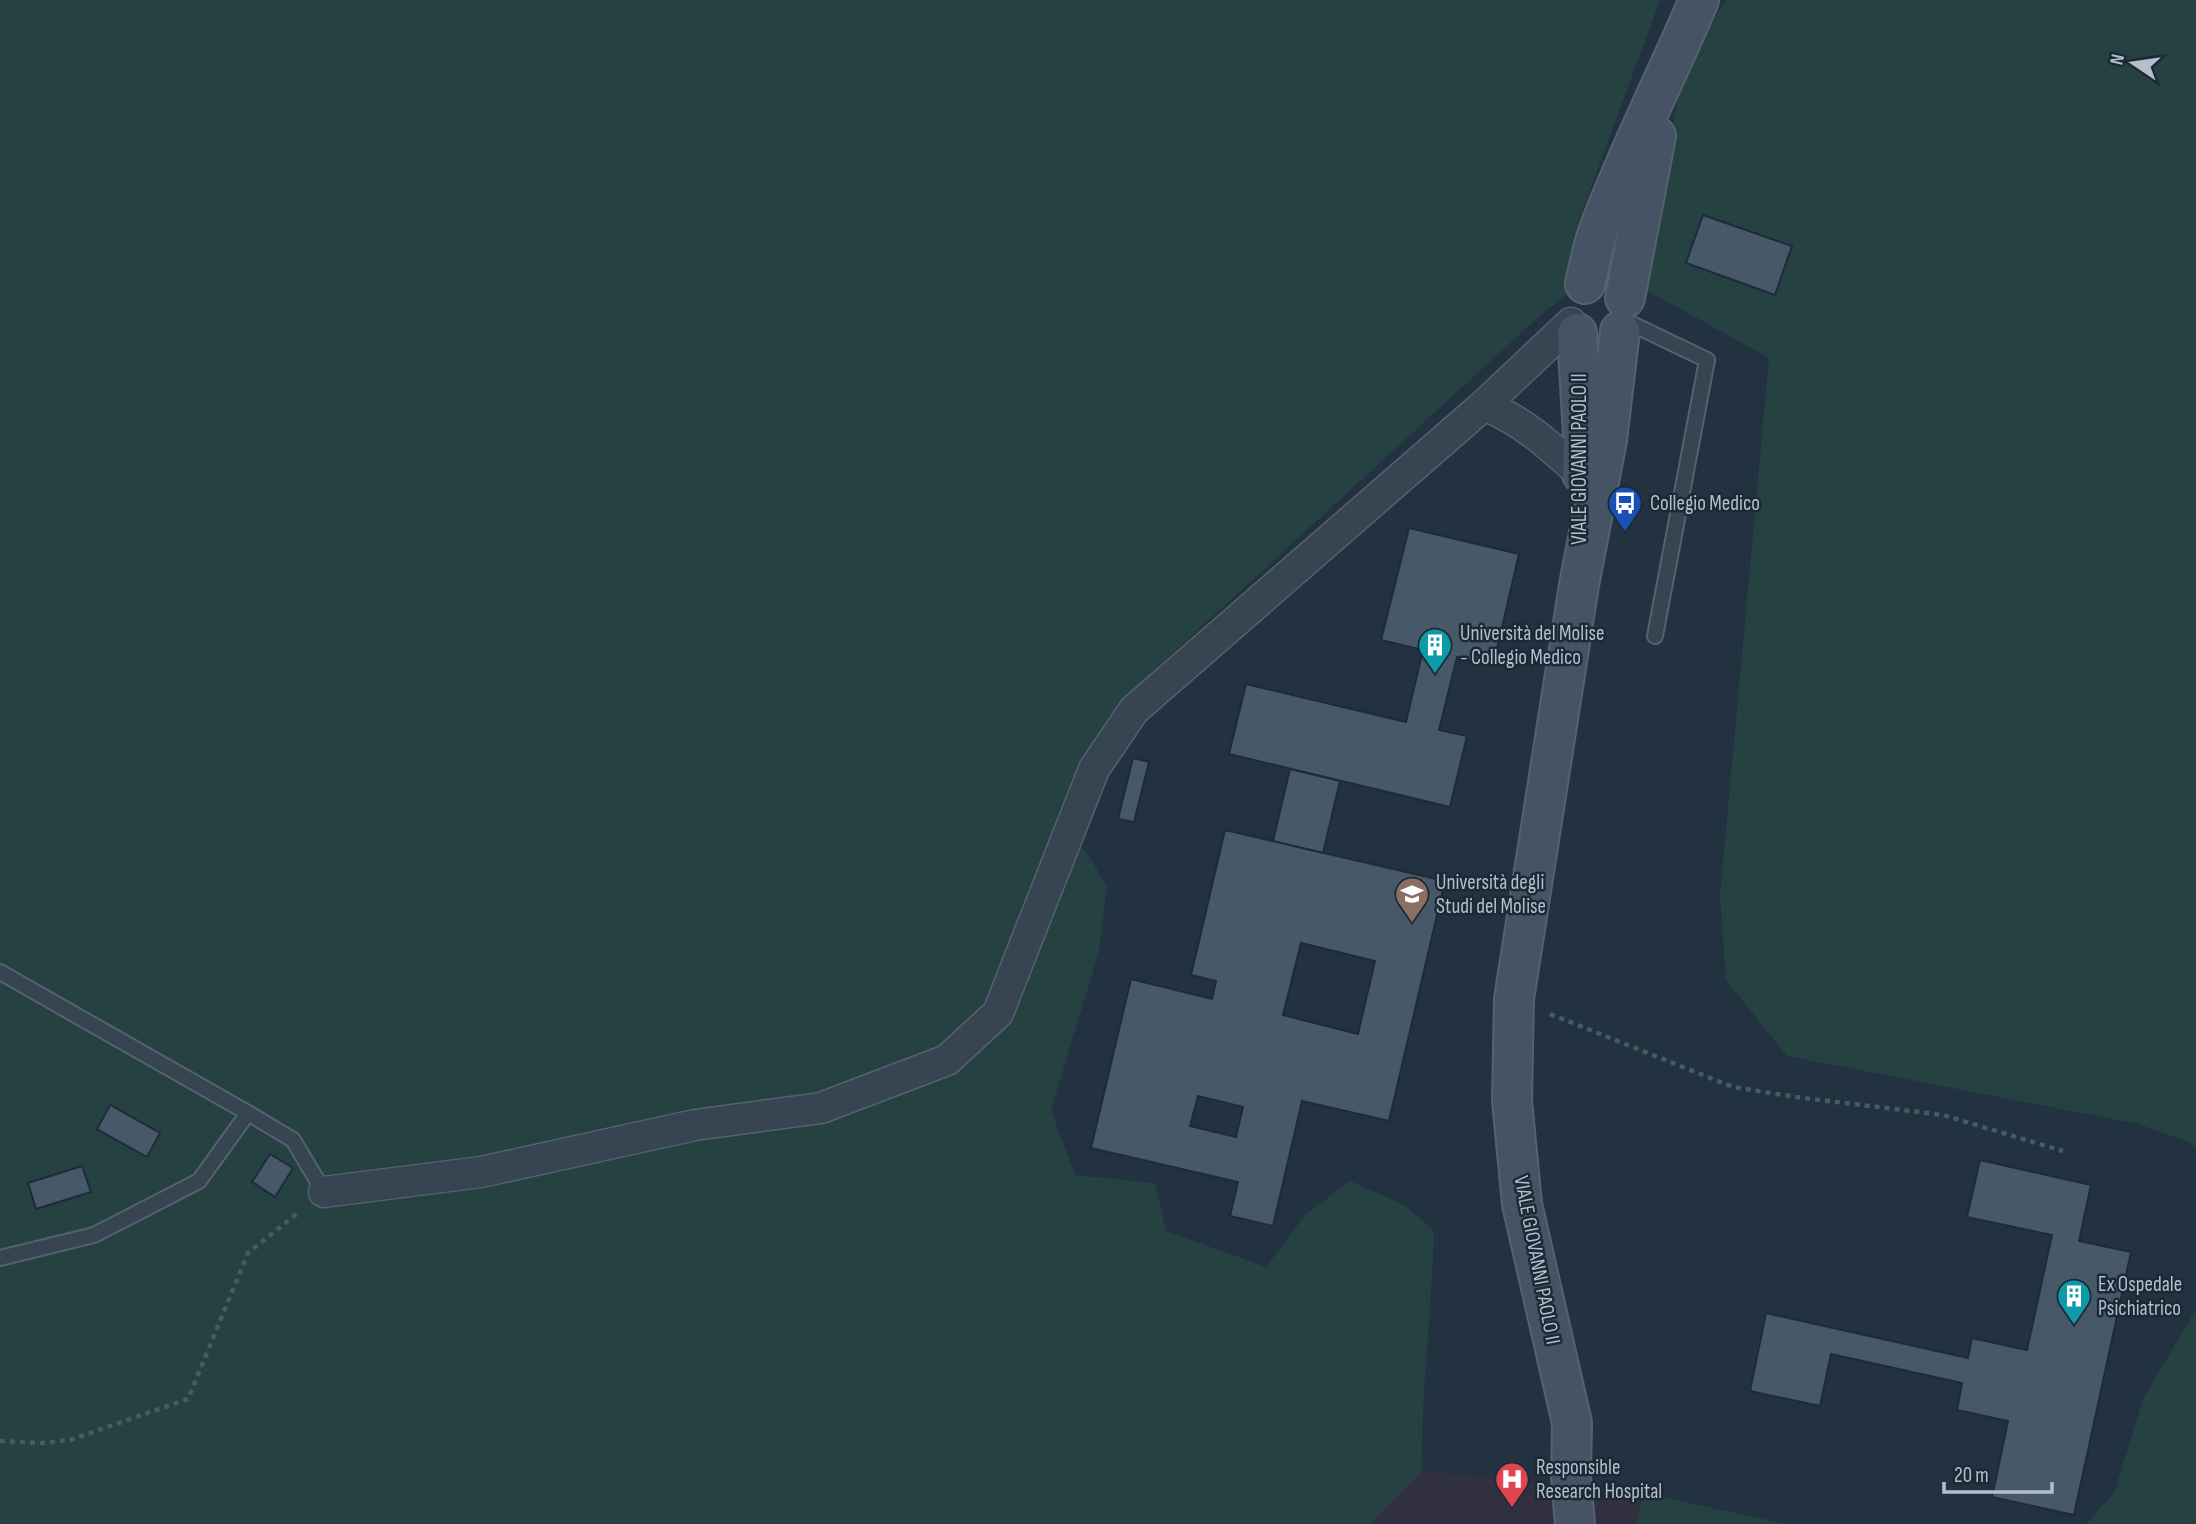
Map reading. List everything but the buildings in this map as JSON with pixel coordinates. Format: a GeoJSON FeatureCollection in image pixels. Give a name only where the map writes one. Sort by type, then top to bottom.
{"type":"FeatureCollection","features":[{"type":"Feature","properties":{"kind":"main road","name":"VIALE GIOVANNI PAOLO II"},"geometry":{"type":"LineString","coordinates":[[1585,284],[1601,224],[1619,178],[1699,0]]}},
{"type":"Feature","properties":{"kind":"main road","name":"VIALE GIOVANNI PAOLO II"},"geometry":{"type":"LineString","coordinates":[[1571,1477],[1572,1423],[1522,1204],[1512,1101],[1514,999],[1579,585],[1607,440],[1624,317],[1670,69]]}},
{"type":"Feature","properties":{"kind":"main road"},"geometry":{"type":"LineString","coordinates":[[1595,281],[1607,283],[1618,288],[1624,317],[1610,338],[1599,341],[1587,339],[1574,328],[1568,312],[1570,301],[1576,291],[1585,284],[1595,281]]}},
{"type":"Feature","properties":{"kind":"main road","name":"VIALE GIOVANNI PAOLO II"},"geometry":{"type":"LineString","coordinates":[[1574,328],[1583,435],[1579,585]]}},
{"type":"Feature","properties":{"kind":"main road"},"geometry":{"type":"LineString","coordinates":[[1560,1524],[1571,1477]]}},
{"type":"Feature","properties":{"kind":"main road"},"geometry":{"type":"LineString","coordinates":[[1571,1477],[1575,1524]]}},
{"type":"Feature","properties":{"kind":"street"},"geometry":{"type":"LineString","coordinates":[[324,1192],[481,1172],[695,1125],[821,1108],[947,1060],[998,1013],[1094,769],[1134,710],[1574,328]]}},
{"type":"Feature","properties":{"kind":"street"},"geometry":{"type":"LineString","coordinates":[[1484,405],[1509,415],[1545,441],[1582,475]]}},
{"type":"Feature","properties":{"kind":"lane"},"geometry":{"type":"LineString","coordinates":[[1624,317],[1707,360],[1655,636]]}},
{"type":"Feature","properties":{"kind":"lane"},"geometry":{"type":"LineString","coordinates":[[0,972],[293,1140],[324,1192]]}},
{"type":"Feature","properties":{"kind":"lane"},"geometry":{"type":"LineString","coordinates":[[0,1258],[94,1235],[200,1181],[248,1113]]}},
{"type":"Feature","properties":{"kind":"path"},"geometry":{"type":"LineString","coordinates":[[1514,999],[1733,1087],[1943,1115],[2063,1150]]}},
{"type":"Feature","properties":{"kind":"path"},"geometry":{"type":"LineString","coordinates":[[0,1441],[41,1443],[70,1440],[188,1399],[248,1253],[324,1192]]}},
{"type":"Feature","properties":{"kind":"shaded area","name":"Responsible Research Hospital"},"geometry":{"type":"Polygon","coordinates":[[[1422,1471],[1643,1493],[1637,1524],[1369,1524],[1422,1471]]]}},
{"type":"Feature","properties":{"kind":"green space"},"geometry":{"type":"Polygon","coordinates":[[[0,0],[1660,0],[1573,237],[1585,274],[1567,294],[1543,313],[1152,672],[1080,760],[1057,816],[1072,842],[1087,853],[1107,886],[1099,951],[1051,1110],[1075,1175],[1155,1183],[1166,1231],[1266,1267],[1306,1214],[1350,1181],[1406,1206],[1434,1231],[1422,1471],[1369,1524],[0,1524],[0,0]]]}},
{"type":"Feature","properties":{"kind":"green space"},"geometry":{"type":"Polygon","coordinates":[[[1726,0],[2196,0],[2196,1150],[2190,1142],[2138,1124],[1787,1056],[1726,980],[1720,896],[1769,358],[1642,288],[1678,98],[1710,26],[1726,0]]]}},
{"type":"Feature","properties":{"kind":"green space"},"geometry":{"type":"Polygon","coordinates":[[[2196,1309],[2196,1524],[2086,1524],[2114,1493],[2144,1397],[2196,1309]]]}},
{"type":"Feature","properties":{"kind":"green space"},"geometry":{"type":"Polygon","coordinates":[[[1643,1493],[1787,1524],[1637,1524],[1643,1493]]]}},
{"type":"Feature","properties":{"kind":"place","name":"Collegio Medico"},"geometry":{"type":"Point","coordinates":[1625,533]}},
{"type":"Feature","properties":{"kind":"place","name":"Università del Molise - Collegio Medico"},"geometry":{"type":"Point","coordinates":[1435,675]}},
{"type":"Feature","properties":{"kind":"place","name":"Università degli Studi del Molise"},"geometry":{"type":"Point","coordinates":[1412,924]}},
{"type":"Feature","properties":{"kind":"place","name":"Ex Ospedale Psichiatrico"},"geometry":{"type":"Point","coordinates":[2074,1326]}},
{"type":"Feature","properties":{"kind":"place","name":"Responsible Research Hospital"},"geometry":{"type":"Point","coordinates":[1512,1509]}}]}
